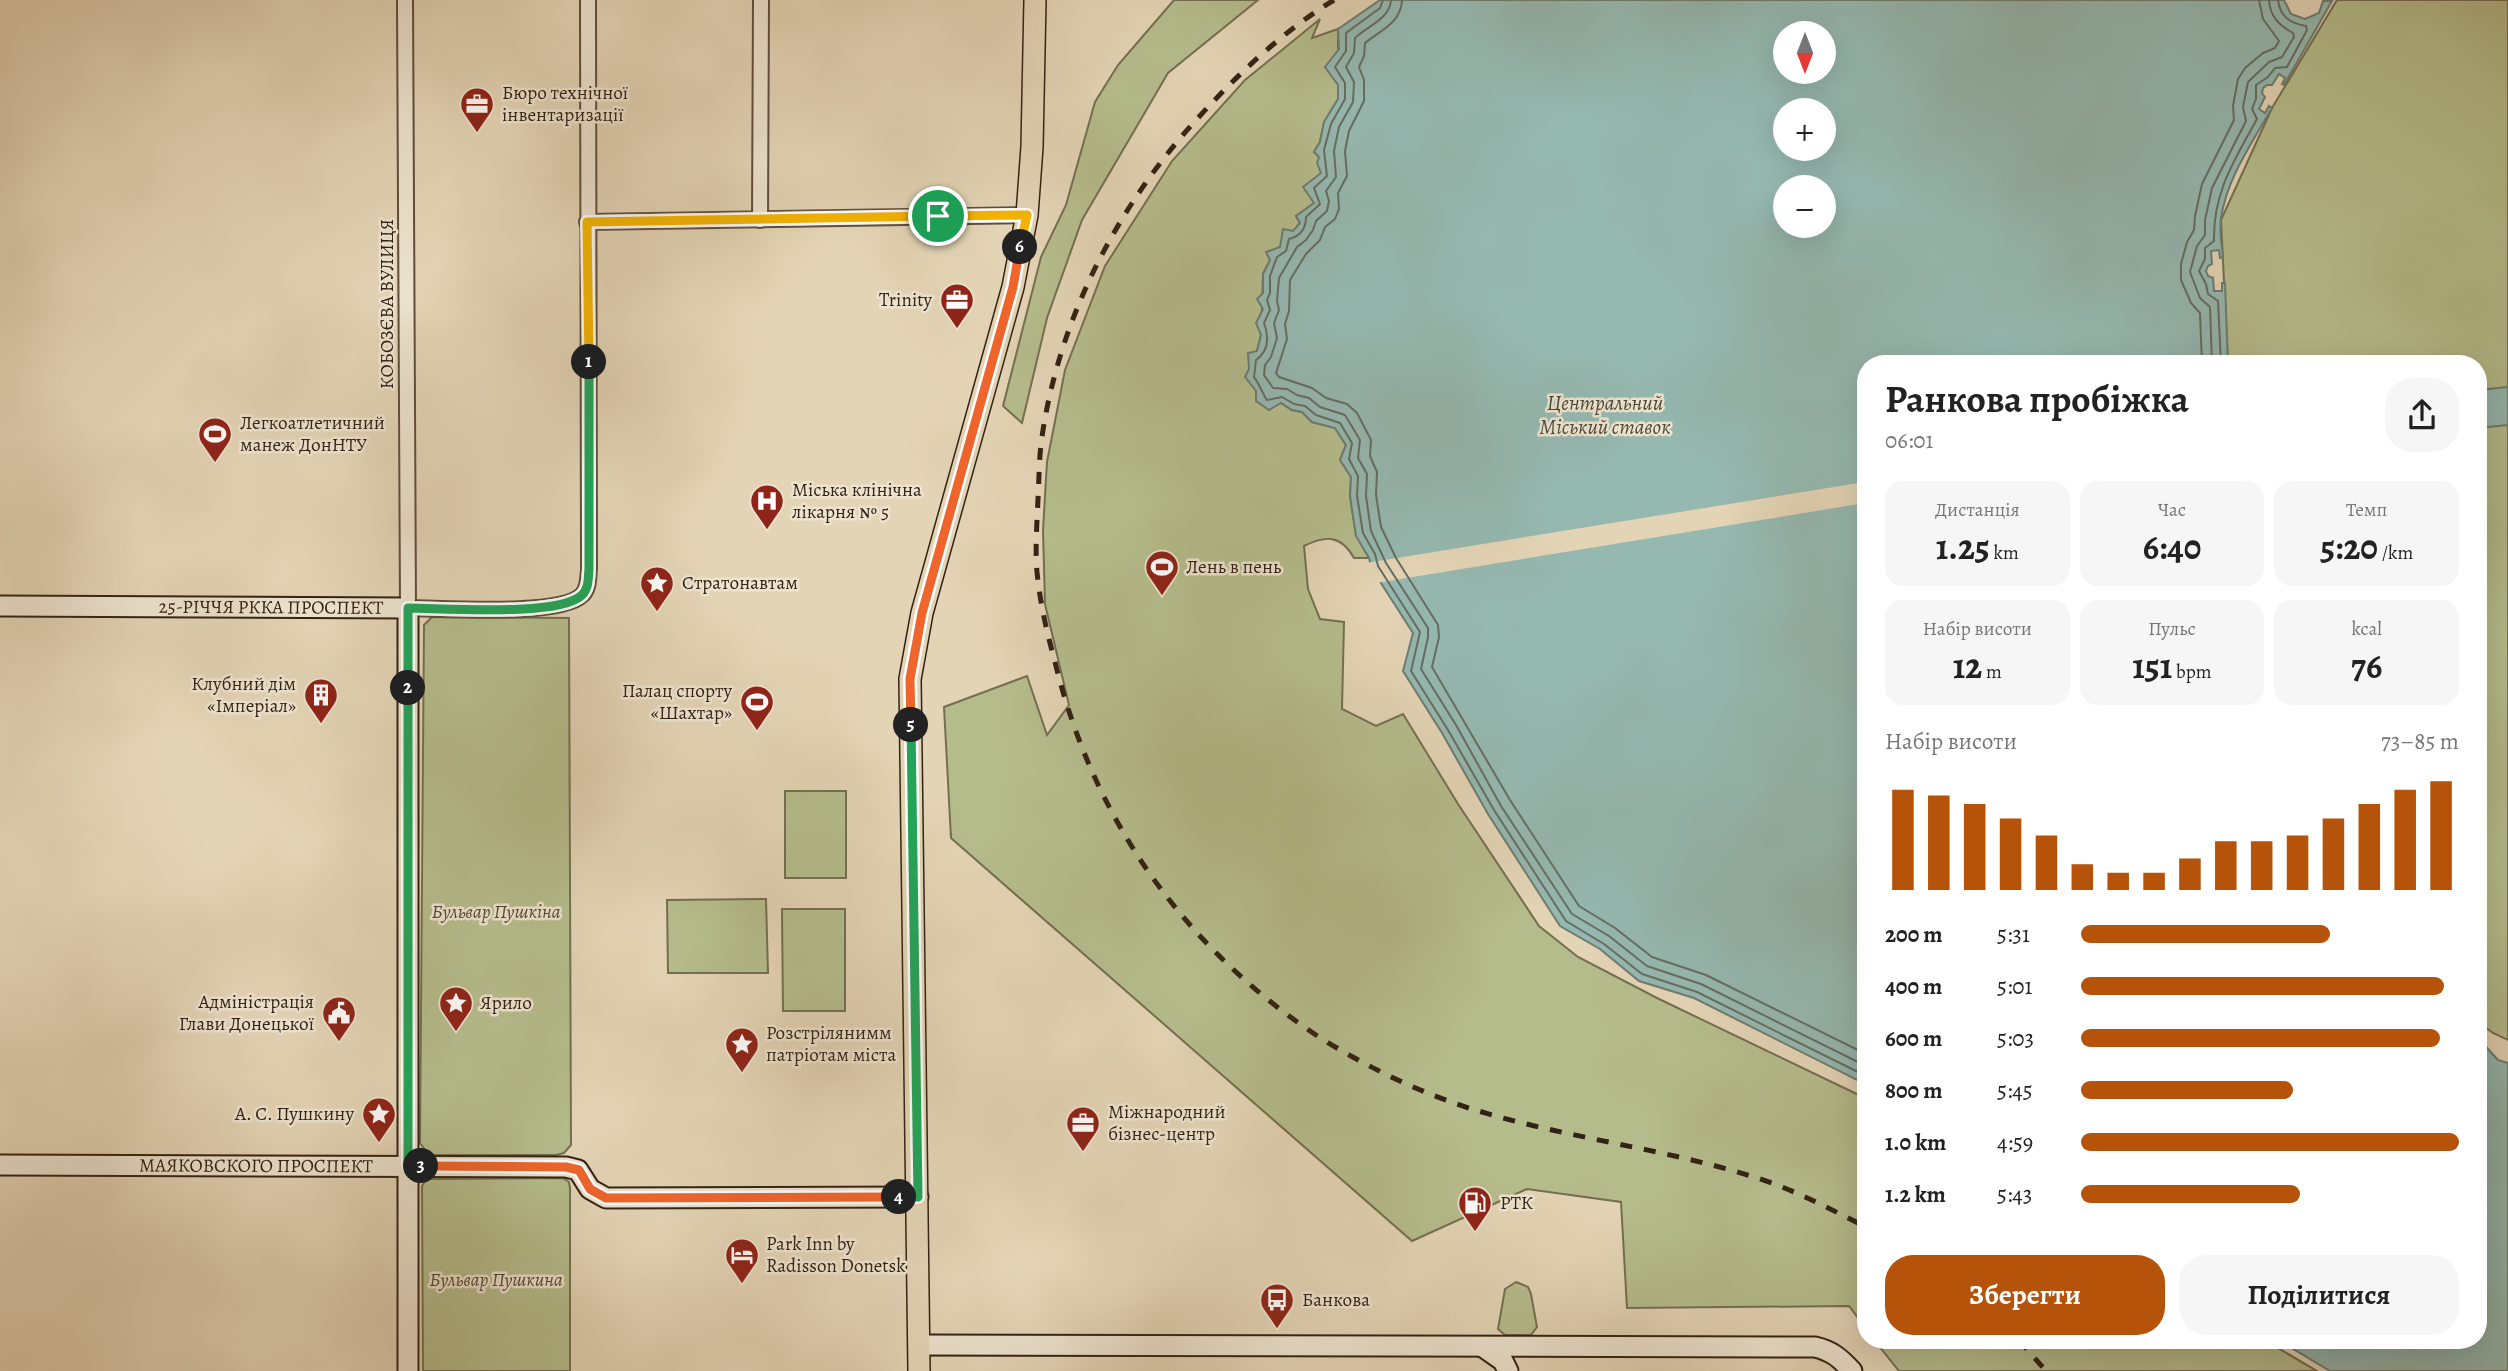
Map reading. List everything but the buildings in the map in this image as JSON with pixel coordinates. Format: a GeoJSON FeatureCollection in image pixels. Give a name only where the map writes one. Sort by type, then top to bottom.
{"type":"FeatureCollection","features":[{"type":"Feature","properties":{"kind":"main road"},"geometry":{"type":"LineString","coordinates":[[919,1371],[910,679],[922,613],[1013,287],[1027,215],[1032,147],[1035,0]]}},
{"type":"Feature","properties":{"kind":"street","name":"КОБОЗЄВА ВУЛИЦЯ"},"geometry":{"type":"LineString","coordinates":[[405,0],[408,608]]}},
{"type":"Feature","properties":{"kind":"street"},"geometry":{"type":"LineString","coordinates":[[588,0],[587,222],[1027,215]]}},
{"type":"Feature","properties":{"kind":"street"},"geometry":{"type":"LineString","coordinates":[[760,220],[761,0]]}},
{"type":"Feature","properties":{"kind":"street","name":"25-РІЧЧЯ РККА ПРОСПЕКТ"},"geometry":{"type":"LineString","coordinates":[[0,606],[537,608],[565,605],[581,596],[587,588],[589,569],[587,222]]}},
{"type":"Feature","properties":{"kind":"street"},"geometry":{"type":"LineString","coordinates":[[408,608],[408,1371]]}},
{"type":"Feature","properties":{"kind":"street","name":"МАЯКОВСКОГО ПРОСПЕКТ"},"geometry":{"type":"LineString","coordinates":[[0,1164],[566,1167],[579,1170],[590,1189],[606,1198],[918,1197]]}},
{"type":"Feature","properties":{"kind":"street"},"geometry":{"type":"LineString","coordinates":[[919,1345],[1815,1347],[1840,1358],[1852,1371]]}},
{"type":"Feature","properties":{"kind":"street"},"geometry":{"type":"LineString","coordinates":[[1483,1347],[1503,1361],[1508,1371]]}},
{"type":"Feature","properties":{"kind":"street"},"geometry":{"type":"LineString","coordinates":[[1516,1371],[1518,1361],[1537,1347]]}},
{"type":"Feature","properties":{"kind":"green space"},"geometry":{"type":"Polygon","coordinates":[[[1174,0],[1258,0],[1168,73],[1082,220],[1047,318],[1022,423],[1003,406],[1041,257],[1066,205],[1095,102],[1118,65],[1174,0]]]}},
{"type":"Feature","properties":{"kind":"green space"},"geometry":{"type":"Polygon","coordinates":[[[2337,0],[2508,0],[2508,1040],[2487,1029],[2487,355],[2228,355],[2221,220],[2272,108],[2337,0]]]}},
{"type":"Feature","properties":{"kind":"green space"},"geometry":{"type":"Polygon","coordinates":[[[1320,19],[1312,38],[1338,29],[1338,99],[1324,122],[1320,142],[1314,152],[1320,157],[1321,173],[1314,203],[1296,216],[1300,223],[1270,260],[1263,274],[1261,335],[1257,351],[1281,403],[1292,410],[1302,412],[1312,422],[1335,428],[1346,445],[1340,460],[1351,477],[1350,496],[1356,535],[1369,558],[1354,558],[1344,545],[1332,539],[1319,540],[1304,546],[1308,589],[1320,619],[1344,622],[1342,709],[1376,726],[1403,714],[1458,804],[1539,926],[1578,957],[1857,1094],[1857,1316],[1849,1306],[1627,1308],[1621,1202],[1527,1189],[1412,1241],[951,838],[944,707],[1027,676],[1047,735],[1069,705],[1045,604],[1043,530],[1047,462],[1065,370],[1105,266],[1172,161],[1245,80],[1320,19]]]}},
{"type":"Feature","properties":{"kind":"green space","name":"Бульвар Пушкіна"},"geometry":{"type":"Polygon","coordinates":[[[432,617],[569,618],[571,1145],[564,1153],[556,1155],[434,1155],[420,1143],[424,625],[432,617]]]}},
{"type":"Feature","properties":{"kind":"green space"},"geometry":{"type":"Polygon","coordinates":[[[785,791],[846,791],[846,878],[785,878],[785,791]]]}},
{"type":"Feature","properties":{"kind":"green space"},"geometry":{"type":"Polygon","coordinates":[[[766,899],[768,973],[668,973],[667,900],[766,899]]]}},
{"type":"Feature","properties":{"kind":"green space"},"geometry":{"type":"Polygon","coordinates":[[[782,909],[845,909],[845,1011],[783,1011],[782,909]]]}},
{"type":"Feature","properties":{"kind":"green space","name":"Бульвар Пушкина"},"geometry":{"type":"Polygon","coordinates":[[[563,1178],[569,1182],[570,1188],[570,1371],[423,1371],[422,1186],[425,1181],[563,1178]]]}},
{"type":"Feature","properties":{"kind":"green space"},"geometry":{"type":"Polygon","coordinates":[[[1516,1282],[1528,1287],[1531,1294],[1537,1327],[1531,1335],[1505,1335],[1498,1329],[1505,1289],[1516,1282]]]}},
{"type":"Feature","properties":{"kind":"green space"},"geometry":{"type":"Polygon","coordinates":[[[1881,1349],[2280,1349],[2317,1371],[1899,1371],[1881,1349]]]}},
{"type":"Feature","properties":{"kind":"water","name":"Центральний Міський ставок"},"geometry":{"type":"Polygon","coordinates":[[[1380,0],[2284,0],[2291,14],[2305,19],[2319,13],[2323,1],[2332,1],[2284,85],[2282,84],[2285,78],[2279,74],[2272,85],[2263,88],[2265,97],[2259,109],[2265,113],[2269,106],[2272,108],[2241,161],[2224,203],[2220,228],[2223,257],[2220,258],[2219,250],[2211,251],[2212,264],[2206,271],[2208,276],[2213,278],[2214,291],[2222,291],[2222,283],[2225,283],[2228,355],[1857,355],[1857,1080],[1694,998],[1639,981],[1600,949],[1560,926],[1488,814],[1403,671],[1413,633],[1372,569],[1356,536],[1350,496],[1351,477],[1340,460],[1346,445],[1335,428],[1312,422],[1302,412],[1292,410],[1281,403],[1269,410],[1256,401],[1256,391],[1245,377],[1249,369],[1248,353],[1257,351],[1261,335],[1256,323],[1263,309],[1257,299],[1263,293],[1263,274],[1270,260],[1266,252],[1280,247],[1283,229],[1293,231],[1300,223],[1296,216],[1314,203],[1303,187],[1321,173],[1317,163],[1319,157],[1314,152],[1320,142],[1324,122],[1338,99],[1338,85],[1325,67],[1339,49],[1338,29],[1380,0]]]}},
{"type":"Feature","properties":{"kind":"water"},"geometry":{"type":"Polygon","coordinates":[[[2508,387],[2508,425],[2487,427],[2487,389],[2508,387]]]}},
{"type":"Feature","properties":{"kind":"water"},"geometry":{"type":"Polygon","coordinates":[[[2487,1048],[2498,1060],[2508,1063],[2508,1371],[2330,1371],[2293,1349],[2487,1349],[2487,1048]]]}},
{"type":"Feature","properties":{"kind":"pier"},"geometry":{"type":"Polygon","coordinates":[[[1857,483],[1857,504],[1376,583],[1366,563],[1857,483]]]}},
{"type":"Feature","properties":{"kind":"railway"},"geometry":{"type":"LineString","coordinates":[[1334,0],[1296,26],[1245,70],[1167,154],[1116,229],[1094,270],[1061,355],[1041,444],[1036,535],[1037,572],[1044,618],[1055,662],[1072,719],[1093,773],[1119,825],[1150,873],[1185,919],[1224,961],[1268,1000],[1335,1047],[1375,1069],[1439,1098],[1550,1130],[1689,1159],[1757,1178],[1799,1194],[1857,1223]]}},
{"type":"Feature","properties":{"kind":"railway"},"geometry":{"type":"LineString","coordinates":[[2027,1349],[2046,1371]]}},
{"type":"Feature","properties":{"kind":"place","name":"Бюро технічної інвентаризації"},"geometry":{"type":"Point","coordinates":[477,134]}},
{"type":"Feature","properties":{"kind":"place","name":"Trinity"},"geometry":{"type":"Point","coordinates":[957,330]}},
{"type":"Feature","properties":{"kind":"place","name":"Легкоатлетичний манеж ДонНТУ"},"geometry":{"type":"Point","coordinates":[215,464]}},
{"type":"Feature","properties":{"kind":"place","name":"Міська клінічна лікарня № 5"},"geometry":{"type":"Point","coordinates":[767,531]}},
{"type":"Feature","properties":{"kind":"place","name":"Лень в пень"},"geometry":{"type":"Point","coordinates":[1162,597]}},
{"type":"Feature","properties":{"kind":"place","name":"Стратонавтам"},"geometry":{"type":"Point","coordinates":[657,613]}},
{"type":"Feature","properties":{"kind":"place","name":"Клубний дім «Імперіал»"},"geometry":{"type":"Point","coordinates":[321,725]}},
{"type":"Feature","properties":{"kind":"place","name":"Палац спорту «Шахтар»"},"geometry":{"type":"Point","coordinates":[757,732]}},
{"type":"Feature","properties":{"kind":"place","name":"Ярило"},"geometry":{"type":"Point","coordinates":[456,1033]}},
{"type":"Feature","properties":{"kind":"place","name":"Адміністрація Глави Донецької"},"geometry":{"type":"Point","coordinates":[339,1043]}},
{"type":"Feature","properties":{"kind":"place","name":"Розстрілянимм патріотам міста"},"geometry":{"type":"Point","coordinates":[742,1074]}},
{"type":"Feature","properties":{"kind":"place","name":"А. С. Пушкину"},"geometry":{"type":"Point","coordinates":[379,1144]}},
{"type":"Feature","properties":{"kind":"place","name":"Міжнародний бізнес-центр"},"geometry":{"type":"Point","coordinates":[1083,1153]}},
{"type":"Feature","properties":{"kind":"place","name":"РТК"},"geometry":{"type":"Point","coordinates":[1475,1233]}},
{"type":"Feature","properties":{"kind":"place","name":"Park Inn by Radisson Donetsk"},"geometry":{"type":"Point","coordinates":[742,1285]}},
{"type":"Feature","properties":{"kind":"place","name":"Банкова"},"geometry":{"type":"Point","coordinates":[1277,1330]}},
{"type":"Feature","properties":{"kind":"route"},"geometry":{"type":"LineString","coordinates":[[1027,215],[1013,287],[922,613],[910,679],[918,1197],[606,1198],[590,1189],[579,1170],[566,1167],[408,1166],[408,608],[537,608],[565,605],[581,596],[587,588],[587,222],[938,216],[1027,215]]}}]}
